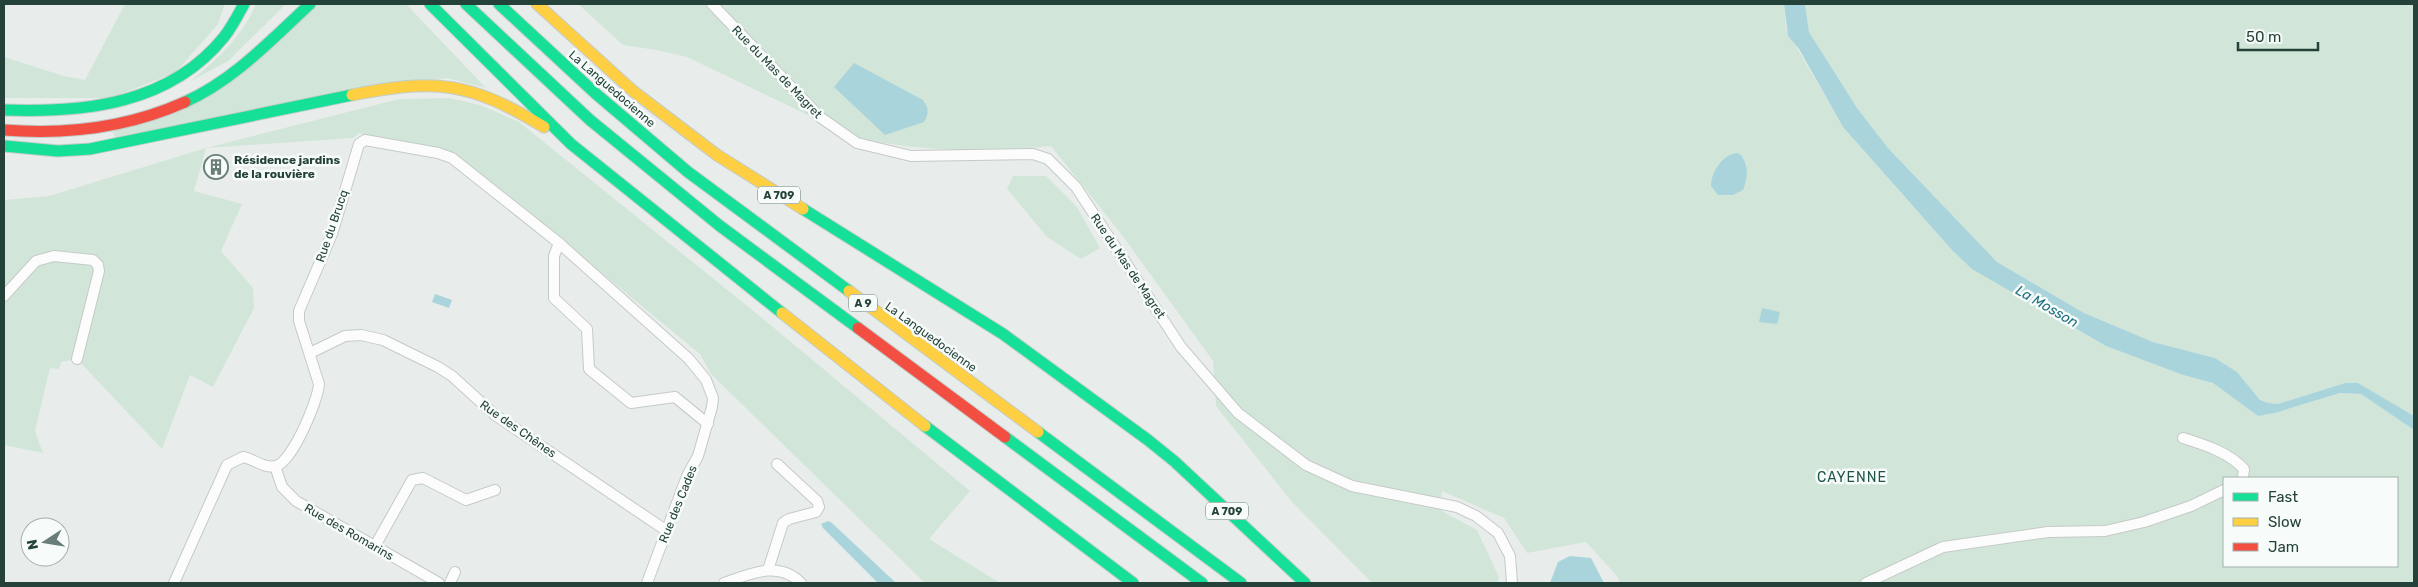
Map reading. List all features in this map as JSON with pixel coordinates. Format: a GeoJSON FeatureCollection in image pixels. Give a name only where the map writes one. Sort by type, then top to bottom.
{"type":"FeatureCollection","features":[{"type":"Feature","properties":{"kind":"main road"},"geometry":{"type":"LineString","coordinates":[[4,110],[96,107],[118,104],[150,93],[182,76],[207,56],[227,32],[244,4]]}},
{"type":"Feature","properties":{"kind":"main road"},"geometry":{"type":"LineString","coordinates":[[4,124],[78,125],[114,120],[148,110],[181,96],[210,80],[243,56],[300,4]]}},
{"type":"Feature","properties":{"kind":"main road"},"geometry":{"type":"LineString","coordinates":[[4,130],[49,132],[82,130],[148,117],[213,87],[253,56],[310,4]]}},
{"type":"Feature","properties":{"kind":"main road"},"geometry":{"type":"LineString","coordinates":[[430,4],[571,144],[718,264],[888,398],[1133,583]]}},
{"type":"Feature","properties":{"kind":"main road","name":"A 9"},"geometry":{"type":"LineString","coordinates":[[466,4],[590,120],[712,220],[1202,583]]}},
{"type":"Feature","properties":{"kind":"main road","name":"La Languedocienne"},"geometry":{"type":"LineString","coordinates":[[499,4],[595,93],[688,172],[1241,583]]}},
{"type":"Feature","properties":{"kind":"main road","name":"A 709"},"geometry":{"type":"LineString","coordinates":[[538,4],[633,91],[717,155],[1003,334],[1148,440],[1180,467],[1305,583]]}},
{"type":"Feature","properties":{"kind":"main road"},"geometry":{"type":"LineString","coordinates":[[4,146],[47,151],[90,149],[374,91],[432,84],[462,88],[494,98],[571,144]]}},
{"type":"Feature","properties":{"kind":"street","name":"Rue du Mas de Magret"},"geometry":{"type":"LineString","coordinates":[[712,4],[820,117],[857,143],[911,156],[1033,154],[1048,159],[1076,188],[1181,347],[1238,413],[1306,465],[1352,486],[1457,507],[1476,516],[1498,533],[1510,556],[1512,583]]}},
{"type":"Feature","properties":{"kind":"street","name":"Rue du Brucq"},"geometry":{"type":"LineString","coordinates":[[275,466],[285,462],[290,455],[318,394],[317,372],[299,321],[301,302],[332,234],[359,144],[366,140],[438,152],[452,158],[559,243],[697,369],[713,398],[708,424]]}},
{"type":"Feature","properties":{"kind":"street"},"geometry":{"type":"LineString","coordinates":[[559,243],[554,256],[554,298],[587,329],[588,365],[592,373],[631,403],[640,403],[672,396],[686,404],[708,424]]}},
{"type":"Feature","properties":{"kind":"street"},"geometry":{"type":"LineString","coordinates":[[4,296],[36,261],[54,256],[93,260],[100,270],[77,359]]}},
{"type":"Feature","properties":{"kind":"street","name":"Rue des Chênes"},"geometry":{"type":"LineString","coordinates":[[310,353],[345,336],[361,335],[382,340],[438,367],[452,376],[495,415],[667,531]]}},
{"type":"Feature","properties":{"kind":"street","name":"Rue des Cades"},"geometry":{"type":"LineString","coordinates":[[647,583],[687,476],[698,456],[708,424]]}},
{"type":"Feature","properties":{"kind":"street"},"geometry":{"type":"LineString","coordinates":[[2183,438],[2206,445],[2234,459],[2244,469],[2242,477]]}},
{"type":"Feature","properties":{"kind":"street"},"geometry":{"type":"LineString","coordinates":[[174,583],[226,465],[242,457],[266,466],[275,466]]}},
{"type":"Feature","properties":{"kind":"street"},"geometry":{"type":"LineString","coordinates":[[768,570],[783,523],[789,519],[816,512],[818,507],[817,500],[777,464]]}},
{"type":"Feature","properties":{"kind":"street","name":"Rue des Romarins"},"geometry":{"type":"LineString","coordinates":[[275,466],[282,487],[296,501],[439,583]]}},
{"type":"Feature","properties":{"kind":"street"},"geometry":{"type":"LineString","coordinates":[[375,546],[412,480],[423,478],[466,500],[495,490]]}},
{"type":"Feature","properties":{"kind":"street"},"geometry":{"type":"LineString","coordinates":[[1866,583],[1943,547],[2048,532],[2105,531],[2154,519],[2191,506],[2223,490]]}},
{"type":"Feature","properties":{"kind":"street"},"geometry":{"type":"LineString","coordinates":[[724,583],[746,574],[768,570],[787,572],[801,583]]}},
{"type":"Feature","properties":{"kind":"street"},"geometry":{"type":"LineString","coordinates":[[450,583],[455,572]]}},
{"type":"Feature","properties":{"kind":"green space"},"geometry":{"type":"Polygon","coordinates":[[[125,4],[225,4],[218,24],[175,73],[110,98],[4,98],[4,57],[64,76],[85,80],[125,4]]]}},
{"type":"Feature","properties":{"kind":"green space"},"geometry":{"type":"Polygon","coordinates":[[[256,4],[286,4],[228,61],[191,81],[237,37],[251,16],[256,4]]]}},
{"type":"Feature","properties":{"kind":"green space"},"geometry":{"type":"Polygon","coordinates":[[[318,4],[406,4],[486,88],[447,78],[115,138],[113,132],[204,99],[318,4]]]}},
{"type":"Feature","properties":{"kind":"green space"},"geometry":{"type":"Polygon","coordinates":[[[578,4],[1784,4],[1786,29],[1843,127],[1952,250],[2047,313],[2106,346],[2183,375],[2213,383],[2258,416],[2275,413],[2340,393],[2361,394],[2414,430],[2414,583],[1620,583],[1617,576],[1586,542],[1527,553],[1504,518],[1442,491],[1440,510],[1477,530],[1499,577],[1498,583],[1372,583],[1292,502],[1216,406],[1213,361],[1122,235],[1051,146],[982,152],[912,147],[858,139],[687,57],[623,45],[578,4]]]}},
{"type":"Feature","properties":{"kind":"green space"},"geometry":{"type":"Polygon","coordinates":[[[1805,4],[2414,4],[2414,416],[2357,383],[2345,383],[2278,404],[2268,403],[2260,400],[2237,372],[2215,358],[2153,342],[2084,313],[1997,262],[1888,148],[1857,108],[1809,32],[1805,4]]]}},
{"type":"Feature","properties":{"kind":"green space"},"geometry":{"type":"Polygon","coordinates":[[[449,98],[480,105],[519,122],[767,322],[970,491],[929,539],[1000,583],[925,583],[711,374],[700,354],[489,180],[449,152],[359,133],[353,138],[206,148],[399,99],[449,98]]]}},
{"type":"Feature","properties":{"kind":"green space"},"geometry":{"type":"Polygon","coordinates":[[[206,148],[194,191],[242,204],[221,251],[253,288],[254,308],[213,387],[190,375],[162,449],[77,359],[61,362],[59,369],[50,368],[35,431],[43,453],[4,445],[4,200],[49,196],[206,148]]]}},
{"type":"Feature","properties":{"kind":"green space"},"geometry":{"type":"Polygon","coordinates":[[[1013,176],[1046,176],[1077,207],[1100,248],[1081,259],[1047,237],[1007,189],[1013,176]]]}},
{"type":"Feature","properties":{"kind":"water","name":"La Mosson"},"geometry":{"type":"Polygon","coordinates":[[[1784,4],[1805,4],[1809,32],[1857,108],[1888,148],[1997,262],[2084,313],[2153,342],[2215,358],[2237,372],[2260,400],[2278,404],[2345,383],[2358,383],[2414,416],[2414,430],[2361,394],[2340,393],[2275,413],[2258,416],[2213,383],[2183,375],[2106,346],[1972,269],[1952,250],[1843,127],[1799,49],[1788,36],[1784,4]]]}},
{"type":"Feature","properties":{"kind":"water"},"geometry":{"type":"Polygon","coordinates":[[[854,63],[923,100],[928,111],[924,122],[885,135],[834,87],[854,63]]]}},
{"type":"Feature","properties":{"kind":"water"},"geometry":{"type":"Polygon","coordinates":[[[1737,153],[1744,159],[1746,168],[1747,176],[1743,190],[1733,195],[1718,195],[1711,186],[1715,170],[1727,157],[1737,153]]]}},
{"type":"Feature","properties":{"kind":"water"},"geometry":{"type":"Polygon","coordinates":[[[435,294],[452,300],[449,308],[432,302],[435,294]]]}},
{"type":"Feature","properties":{"kind":"water"},"geometry":{"type":"Polygon","coordinates":[[[1762,308],[1780,312],[1777,324],[1759,322],[1762,308]]]}},
{"type":"Feature","properties":{"kind":"water"},"geometry":{"type":"Polygon","coordinates":[[[828,521],[896,583],[878,583],[823,528],[821,524],[828,521]]]}},
{"type":"Feature","properties":{"kind":"water"},"geometry":{"type":"Polygon","coordinates":[[[1570,556],[1591,558],[1604,583],[1550,583],[1558,562],[1570,556]]]}},
{"type":"Feature","properties":{"kind":"traffic: fast"},"geometry":{"type":"LineString","coordinates":[[4,110],[65,109],[95,106],[124,100],[152,90],[178,77],[202,59],[224,37],[244,4]]}},
{"type":"Feature","properties":{"kind":"traffic: fast"},"geometry":{"type":"LineString","coordinates":[[185,102],[203,93],[236,71],[310,4]]}},
{"type":"Feature","properties":{"kind":"traffic: fast"},"geometry":{"type":"LineString","coordinates":[[430,4],[571,144],[782,313]]}},
{"type":"Feature","properties":{"kind":"traffic: fast"},"geometry":{"type":"LineString","coordinates":[[466,4],[590,120],[720,226],[858,328]]}},
{"type":"Feature","properties":{"kind":"traffic: fast"},"geometry":{"type":"LineString","coordinates":[[499,4],[595,93],[688,172],[849,291]]}},
{"type":"Feature","properties":{"kind":"traffic: fast"},"geometry":{"type":"LineString","coordinates":[[4,146],[58,151],[90,149],[352,95]]}},
{"type":"Feature","properties":{"kind":"traffic: fast"},"geometry":{"type":"LineString","coordinates":[[803,209],[1003,334],[1148,440],[1174,461],[1305,583]]}},
{"type":"Feature","properties":{"kind":"traffic: fast"},"geometry":{"type":"LineString","coordinates":[[925,426],[1133,583]]}},
{"type":"Feature","properties":{"kind":"traffic: fast"},"geometry":{"type":"LineString","coordinates":[[1038,432],[1241,583]]}},
{"type":"Feature","properties":{"kind":"traffic: fast"},"geometry":{"type":"LineString","coordinates":[[1005,437],[1202,583]]}},
{"type":"Feature","properties":{"kind":"traffic: slow"},"geometry":{"type":"LineString","coordinates":[[537,4],[633,91],[717,155],[803,209]]}},
{"type":"Feature","properties":{"kind":"traffic: slow"},"geometry":{"type":"LineString","coordinates":[[352,95],[407,86],[452,88],[495,101],[544,127]]}},
{"type":"Feature","properties":{"kind":"traffic: slow"},"geometry":{"type":"LineString","coordinates":[[849,291],[1038,432]]}},
{"type":"Feature","properties":{"kind":"traffic: slow"},"geometry":{"type":"LineString","coordinates":[[782,313],[925,426]]}},
{"type":"Feature","properties":{"kind":"traffic: jam"},"geometry":{"type":"LineString","coordinates":[[4,130],[51,131],[96,128],[141,118],[185,102]]}},
{"type":"Feature","properties":{"kind":"traffic: jam"},"geometry":{"type":"LineString","coordinates":[[858,328],[1005,437]]}},
{"type":"Feature","properties":{"kind":"place","name":"Résidence jardins de la rouvière"},"geometry":{"type":"Point","coordinates":[216,167]}},
{"type":"Feature","properties":{"kind":"district","name":"CAYENNE"},"geometry":{"type":"Point","coordinates":[1852,477]}}]}
